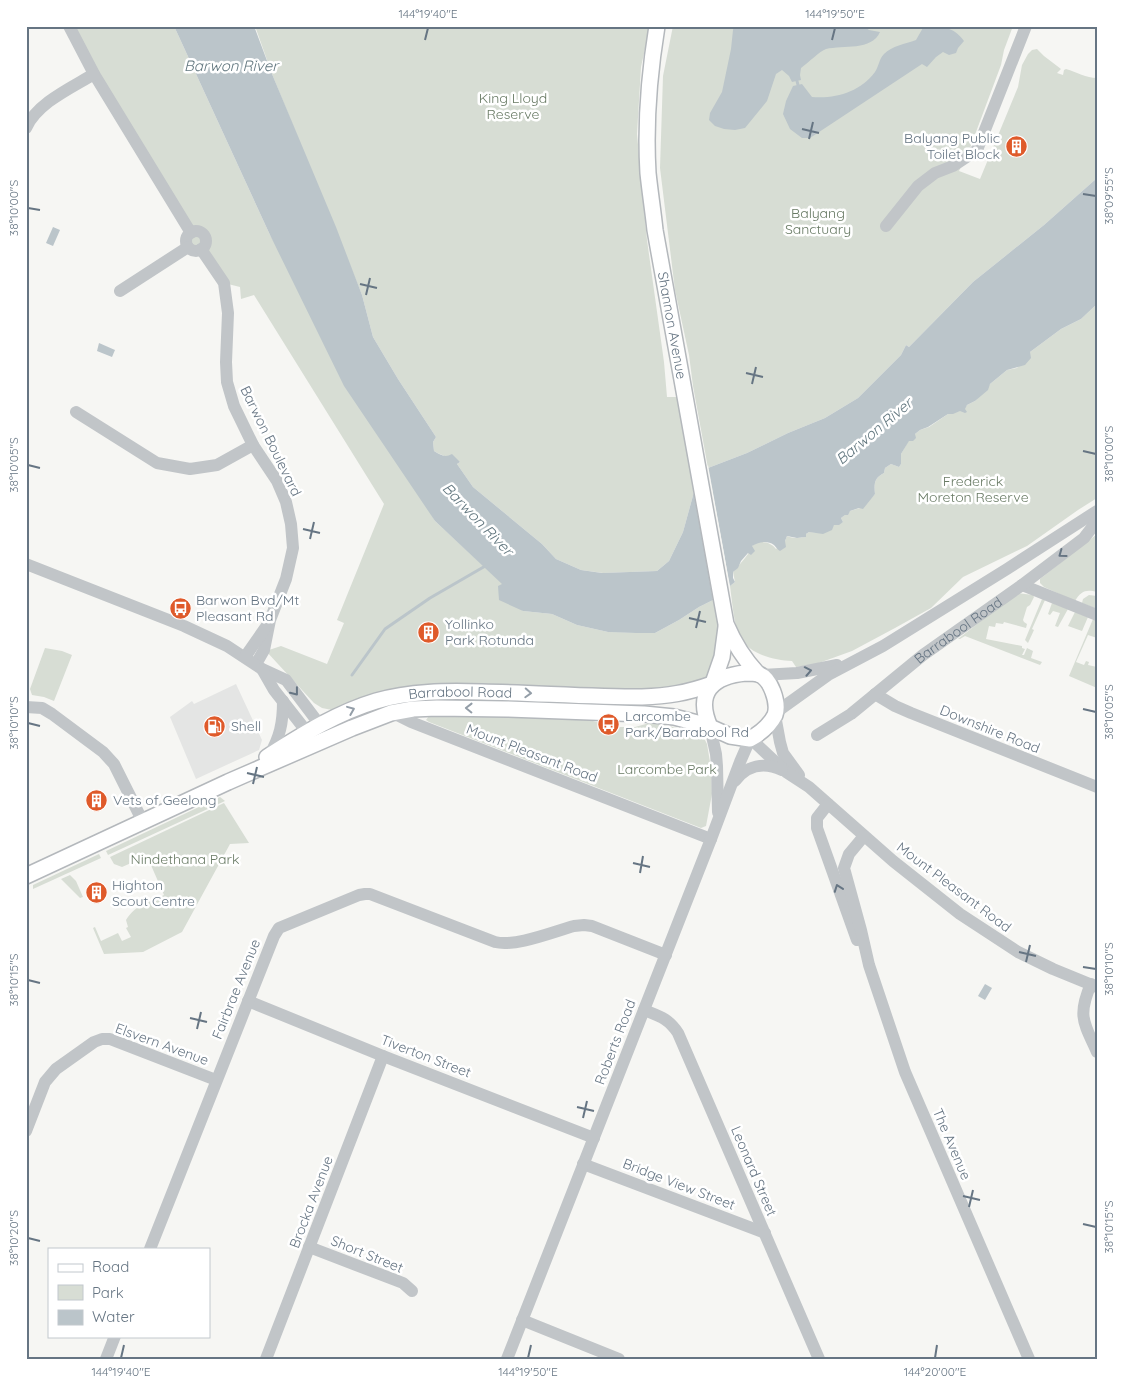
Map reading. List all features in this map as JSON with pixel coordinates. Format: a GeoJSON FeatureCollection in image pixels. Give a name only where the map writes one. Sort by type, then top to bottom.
{"type":"FeatureCollection","features":[{"type":"Feature","properties":{"kind":"main road","name":"Shannon Avenue"},"geometry":{"type":"LineString","coordinates":[[657,26],[650,66],[647,110],[648,173],[655,230],[726,624],[735,645],[747,662],[759,674]]}},
{"type":"Feature","properties":{"kind":"main road","name":"Shannon Avenue"},"geometry":{"type":"LineString","coordinates":[[712,684],[722,657],[726,624]]}},
{"type":"Feature","properties":{"kind":"main road"},"geometry":{"type":"LineString","coordinates":[[759,674],[773,691],[776,702],[775,714],[766,727],[750,739],[730,736],[709,726],[704,703],[712,684],[728,676],[759,674]]}},
{"type":"Feature","properties":{"kind":"main road","name":"Barrabool Road"},"geometry":{"type":"LineString","coordinates":[[228,782],[341,714],[376,701],[398,696],[444,691],[642,697],[669,696],[688,693],[712,684]]}},
{"type":"Feature","properties":{"kind":"main road","name":"Barrabool Road"},"geometry":{"type":"LineString","coordinates":[[26,876],[228,782],[391,713],[430,708],[658,715],[709,726]]}},
{"type":"Feature","properties":{"kind":"main road"},"geometry":{"type":"LineString","coordinates":[[314,729],[320,742]]}},
{"type":"Feature","properties":{"kind":"street"},"geometry":{"type":"LineString","coordinates":[[69,26],[94,74],[191,232]]}},
{"type":"Feature","properties":{"kind":"street"},"geometry":{"type":"LineString","coordinates":[[886,226],[918,186],[934,173],[953,166],[977,150],[1026,26]]}},
{"type":"Feature","properties":{"kind":"street"},"geometry":{"type":"LineString","coordinates":[[26,128],[36,112],[46,104],[94,74]]}},
{"type":"Feature","properties":{"kind":"street"},"geometry":{"type":"LineString","coordinates":[[197,231],[203,235],[206,241],[204,247],[196,250],[188,247],[187,237],[191,232],[197,231]]}},
{"type":"Feature","properties":{"kind":"street"},"geometry":{"type":"LineString","coordinates":[[120,291],[188,247]]}},
{"type":"Feature","properties":{"kind":"street","name":"Barwon Boulevard"},"geometry":{"type":"LineString","coordinates":[[201,249],[224,283],[228,313],[227,382],[234,406],[253,445],[277,481],[286,502],[291,524],[293,548],[286,580],[270,620],[264,650],[254,663]]}},
{"type":"Feature","properties":{"kind":"street"},"geometry":{"type":"LineString","coordinates":[[76,412],[157,462],[190,469],[217,465],[253,445]]}},
{"type":"Feature","properties":{"kind":"street","name":"Barrabool Road"},"geometry":{"type":"LineString","coordinates":[[775,714],[828,675],[875,650],[926,619],[1097,511]]}},
{"type":"Feature","properties":{"kind":"street","name":"Barrabool Road"},"geometry":{"type":"LineString","coordinates":[[817,735],[851,714],[923,655],[1022,585],[1086,536],[1097,521]]}},
{"type":"Feature","properties":{"kind":"street"},"geometry":{"type":"LineString","coordinates":[[26,564],[184,626],[227,646],[286,680],[314,729]]}},
{"type":"Feature","properties":{"kind":"street"},"geometry":{"type":"LineString","coordinates":[[1022,585],[1097,615]]}},
{"type":"Feature","properties":{"kind":"street","name":"Barrabool Road"},"geometry":{"type":"LineString","coordinates":[[759,674],[797,673],[856,660]]}},
{"type":"Feature","properties":{"kind":"street"},"geometry":{"type":"LineString","coordinates":[[254,663],[283,701],[314,729]]}},
{"type":"Feature","properties":{"kind":"street","name":"Downshire Road"},"geometry":{"type":"LineString","coordinates":[[875,694],[911,713],[1097,787]]}},
{"type":"Feature","properties":{"kind":"street"},"geometry":{"type":"LineString","coordinates":[[269,756],[281,731],[283,701]]}},
{"type":"Feature","properties":{"kind":"street"},"geometry":{"type":"LineString","coordinates":[[26,707],[42,708],[52,714],[108,758],[114,764],[143,822]]}},
{"type":"Feature","properties":{"kind":"street"},"geometry":{"type":"LineString","coordinates":[[425,727],[419,722],[418,716],[430,708]]}},
{"type":"Feature","properties":{"kind":"street","name":"Mount Pleasant Road"},"geometry":{"type":"LineString","coordinates":[[391,713],[711,839]]}},
{"type":"Feature","properties":{"kind":"street","name":"Mount Pleasant Road"},"geometry":{"type":"LineString","coordinates":[[775,714],[784,753],[808,787]]}},
{"type":"Feature","properties":{"kind":"street","name":"Roberts Road"},"geometry":{"type":"LineString","coordinates":[[709,726],[716,754],[718,820]]}},
{"type":"Feature","properties":{"kind":"street","name":"Mount Pleasant Road"},"geometry":{"type":"LineString","coordinates":[[750,739],[786,772],[808,787],[893,861],[960,914],[1018,952],[1094,986]]}},
{"type":"Feature","properties":{"kind":"street","name":"Roberts Road"},"geometry":{"type":"LineString","coordinates":[[507,1359],[750,739]]}},
{"type":"Feature","properties":{"kind":"street"},"geometry":{"type":"LineString","coordinates":[[731,788],[741,773],[756,766],[769,766],[786,772]]}},
{"type":"Feature","properties":{"kind":"street","name":"The Avenue"},"geometry":{"type":"LineString","coordinates":[[828,804],[817,818],[817,828],[852,929],[869,965]]}},
{"type":"Feature","properties":{"kind":"street","name":"The Avenue"},"geometry":{"type":"LineString","coordinates":[[864,836],[849,854],[844,868],[869,965],[905,1072],[1029,1359]]}},
{"type":"Feature","properties":{"kind":"street","name":"Fairbrae Avenue"},"geometry":{"type":"LineString","coordinates":[[150,1248],[274,936],[280,928],[340,902],[370,894],[504,944],[584,925],[592,926],[666,955]]}},
{"type":"Feature","properties":{"kind":"street"},"geometry":{"type":"LineString","coordinates":[[1094,986],[1085,996],[1082,1014],[1097,1052]]}},
{"type":"Feature","properties":{"kind":"street","name":"Tiverton Street"},"geometry":{"type":"LineString","coordinates":[[248,1001],[594,1138]]}},
{"type":"Feature","properties":{"kind":"street","name":"Leonard Street"},"geometry":{"type":"LineString","coordinates":[[644,1010],[664,1018],[678,1033],[819,1359]]}},
{"type":"Feature","properties":{"kind":"street","name":"Elsvern Avenue"},"geometry":{"type":"LineString","coordinates":[[26,1131],[50,1075],[94,1042],[102,1039],[110,1040],[216,1080]]}},
{"type":"Feature","properties":{"kind":"street","name":"Brocka Avenue"},"geometry":{"type":"LineString","coordinates":[[266,1359],[383,1056]]}},
{"type":"Feature","properties":{"kind":"street","name":"Bridge View Street"},"geometry":{"type":"LineString","coordinates":[[583,1164],[765,1233]]}},
{"type":"Feature","properties":{"kind":"street","name":"Short Street"},"geometry":{"type":"LineString","coordinates":[[309,1247],[402,1284],[412,1291]]}},
{"type":"Feature","properties":{"kind":"street"},"geometry":{"type":"LineString","coordinates":[[522,1320],[619,1359]]}},
{"type":"Feature","properties":{"kind":"street"},"geometry":{"type":"LineString","coordinates":[[106,1359],[114,1338]]}},
{"type":"Feature","properties":{"kind":"shaded area","name":"Shell"},"geometry":{"type":"Polygon","coordinates":[[[236,684],[262,740],[259,750],[196,779],[170,717],[192,701],[194,704],[236,684]]]}},
{"type":"Feature","properties":{"kind":"green space"},"geometry":{"type":"Polygon","coordinates":[[[69,26],[174,26],[270,235],[435,521],[503,584],[523,611],[552,614],[577,625],[608,632],[655,633],[713,600],[726,624],[713,683],[688,693],[511,687],[332,710],[322,708],[314,703],[266,651],[281,646],[327,664],[344,623],[337,620],[384,504],[254,295],[241,299],[240,287],[224,283],[195,250],[187,244],[187,237],[69,26]]]}},
{"type":"Feature","properties":{"kind":"green space","name":"King Lloyd Reserve"},"geometry":{"type":"Polygon","coordinates":[[[255,26],[650,26],[641,67],[637,134],[647,240],[667,397],[685,397],[703,495],[694,492],[683,532],[669,561],[657,571],[603,573],[581,570],[556,559],[542,544],[473,487],[457,464],[460,462],[434,451],[433,442],[436,437],[373,337],[362,295],[272,74],[255,26]]]}},
{"type":"Feature","properties":{"kind":"green space","name":"Balyang Sanctuary"},"geometry":{"type":"Polygon","coordinates":[[[673,26],[1013,26],[1004,50],[1001,65],[970,148],[959,171],[980,179],[1018,87],[1022,65],[1028,54],[1032,50],[1037,49],[1061,69],[1057,73],[1063,75],[1066,69],[1097,78],[1097,178],[1044,225],[973,282],[909,347],[906,345],[901,355],[858,398],[825,418],[747,453],[708,468],[689,355],[675,290],[660,168],[663,76],[673,26]]]}},
{"type":"Feature","properties":{"kind":"green space","name":"Frederick Moreton Reserve"},"geometry":{"type":"Polygon","coordinates":[[[1097,304],[1097,498],[1027,546],[963,577],[931,608],[852,651],[816,664],[796,667],[792,661],[763,655],[744,643],[736,626],[730,586],[735,582],[733,572],[747,556],[752,546],[765,542],[776,549],[785,541],[787,536],[799,538],[806,537],[806,534],[809,532],[823,533],[834,525],[843,522],[841,518],[850,511],[860,508],[875,494],[875,482],[884,473],[885,468],[891,464],[899,467],[901,464],[901,454],[915,434],[948,414],[962,411],[1007,370],[1017,368],[1030,352],[1061,329],[1081,319],[1097,304]]]}},
{"type":"Feature","properties":{"kind":"green space"},"geometry":{"type":"Polygon","coordinates":[[[1097,534],[1097,592],[1084,592],[1075,601],[1044,587],[1040,583],[1040,579],[1097,534]]]}},
{"type":"Feature","properties":{"kind":"green space"},"geometry":{"type":"Polygon","coordinates":[[[1017,593],[1033,595],[1034,597],[1027,607],[1023,620],[1027,624],[1026,628],[1004,622],[1003,624],[996,623],[995,627],[989,626],[986,639],[1022,646],[1025,649],[1022,655],[1024,655],[1027,648],[1033,651],[1031,658],[1042,662],[1040,665],[965,636],[958,639],[1017,593]]]}},
{"type":"Feature","properties":{"kind":"green space"},"geometry":{"type":"Polygon","coordinates":[[[1089,595],[1097,596],[1097,609],[1082,603],[1083,599],[1089,595]]]}},
{"type":"Feature","properties":{"kind":"green space"},"geometry":{"type":"Polygon","coordinates":[[[1042,599],[1045,600],[1028,643],[1025,640],[1042,599]]]}},
{"type":"Feature","properties":{"kind":"green space"},"geometry":{"type":"Polygon","coordinates":[[[1052,603],[1068,609],[1058,627],[1055,626],[1060,613],[1053,611],[1050,615],[1048,614],[1052,603]]]}},
{"type":"Feature","properties":{"kind":"green space"},"geometry":{"type":"Polygon","coordinates":[[[1075,612],[1088,617],[1082,631],[1068,626],[1075,612]]]}},
{"type":"Feature","properties":{"kind":"green space"},"geometry":{"type":"Polygon","coordinates":[[[1093,619],[1097,621],[1097,638],[1088,635],[1076,662],[1084,665],[1086,661],[1089,662],[1088,665],[1097,667],[1097,688],[1069,676],[1093,619]]]}},
{"type":"Feature","properties":{"kind":"green space"},"geometry":{"type":"Polygon","coordinates":[[[45,648],[72,655],[54,701],[32,695],[30,689],[45,648]]]}},
{"type":"Feature","properties":{"kind":"green space","name":"Larcombe Park"},"geometry":{"type":"Polygon","coordinates":[[[429,716],[543,717],[589,720],[615,727],[635,727],[653,722],[702,734],[707,744],[711,768],[712,794],[706,826],[701,828],[429,722],[426,720],[429,716]]]}},
{"type":"Feature","properties":{"kind":"green space"},"geometry":{"type":"Polygon","coordinates":[[[220,797],[225,801],[108,855],[106,851],[220,797]]]}},
{"type":"Feature","properties":{"kind":"green space","name":"Nindethana Park"},"geometry":{"type":"Polygon","coordinates":[[[224,803],[249,843],[230,844],[182,932],[143,952],[104,954],[93,928],[95,927],[101,941],[118,933],[122,941],[131,937],[126,928],[128,927],[126,920],[134,910],[143,904],[164,895],[147,856],[122,867],[114,864],[110,857],[224,803]]]}},
{"type":"Feature","properties":{"kind":"green space"},"geometry":{"type":"Polygon","coordinates":[[[99,854],[101,858],[33,889],[33,885],[99,854]]]}},
{"type":"Feature","properties":{"kind":"green space"},"geometry":{"type":"Polygon","coordinates":[[[70,875],[76,881],[83,897],[80,898],[61,879],[70,875]]]}},
{"type":"Feature","properties":{"kind":"water","name":"Barwon River"},"geometry":{"type":"Polygon","coordinates":[[[174,26],[254,26],[336,227],[362,295],[373,337],[436,437],[433,442],[434,451],[445,456],[452,454],[460,462],[457,464],[473,487],[542,544],[556,559],[581,570],[602,573],[657,571],[669,561],[683,532],[694,492],[713,600],[655,633],[636,633],[608,632],[577,625],[552,614],[523,611],[499,600],[498,586],[502,584],[435,521],[344,386],[270,235],[174,26]]]}},
{"type":"Feature","properties":{"kind":"water"},"geometry":{"type":"Polygon","coordinates":[[[734,26],[863,26],[869,30],[880,32],[876,38],[864,45],[823,50],[801,68],[801,80],[792,82],[789,76],[782,70],[776,74],[767,101],[745,128],[735,130],[715,126],[709,120],[710,113],[722,92],[734,26]]]}},
{"type":"Feature","properties":{"kind":"water"},"geometry":{"type":"Polygon","coordinates":[[[924,26],[946,28],[956,32],[964,41],[956,53],[949,55],[943,52],[927,67],[922,64],[810,138],[802,138],[790,129],[783,114],[786,101],[793,86],[802,84],[812,97],[830,97],[847,93],[869,79],[887,51],[916,40],[924,26]]]}},
{"type":"Feature","properties":{"kind":"water","name":"Barwon River"},"geometry":{"type":"Polygon","coordinates":[[[1097,178],[1097,304],[1081,319],[1061,329],[1030,352],[1031,358],[1025,365],[1007,370],[990,384],[988,390],[967,405],[965,409],[967,412],[960,411],[948,414],[915,434],[916,438],[913,441],[909,441],[901,454],[901,464],[899,467],[891,464],[876,479],[875,494],[863,509],[859,508],[850,511],[848,515],[841,518],[843,522],[839,525],[834,525],[832,530],[823,534],[809,532],[806,534],[806,537],[787,536],[785,541],[786,547],[780,551],[769,542],[752,546],[755,551],[751,555],[748,553],[733,572],[735,582],[730,586],[708,468],[747,453],[825,418],[858,398],[901,355],[906,345],[909,347],[973,282],[1044,225],[1097,178]]]}},
{"type":"Feature","properties":{"kind":"water"},"geometry":{"type":"Polygon","coordinates":[[[53,227],[60,230],[53,246],[46,243],[53,227]]]}},
{"type":"Feature","properties":{"kind":"water"},"geometry":{"type":"Polygon","coordinates":[[[99,343],[115,350],[112,357],[97,351],[99,343]]]}},
{"type":"Feature","properties":{"kind":"water"},"geometry":{"type":"Polygon","coordinates":[[[985,984],[992,988],[985,1000],[978,996],[985,984]]]}},
{"type":"Feature","properties":{"kind":"pier"},"geometry":{"type":"Polygon","coordinates":[[[708,465],[730,589],[727,587],[706,468],[708,465]]]}},
{"type":"Feature","properties":{"kind":"pier"},"geometry":{"type":"Polygon","coordinates":[[[693,489],[695,490],[714,603],[693,489]]]}},
{"type":"Feature","properties":{"kind":"waterway"},"geometry":{"type":"LineString","coordinates":[[797,81],[798,85]]}},
{"type":"Feature","properties":{"kind":"waterway"},"geometry":{"type":"LineString","coordinates":[[352,675],[385,629],[430,598],[487,565]]}},
{"type":"Feature","properties":{"kind":"place","name":"Balyang Public Toilet Block"},"geometry":{"type":"Point","coordinates":[1016,146]}},
{"type":"Feature","properties":{"kind":"place","name":"Barwon Bvd/Mt Pleasant Rd"},"geometry":{"type":"Point","coordinates":[180,608]}},
{"type":"Feature","properties":{"kind":"place","name":"Yollinko Park Rotunda"},"geometry":{"type":"Point","coordinates":[429,632]}},
{"type":"Feature","properties":{"kind":"place","name":"Larcombe Park/Barrabool Rd"},"geometry":{"type":"Point","coordinates":[609,724]}},
{"type":"Feature","properties":{"kind":"place","name":"Shell"},"geometry":{"type":"Point","coordinates":[215,726]}},
{"type":"Feature","properties":{"kind":"place","name":"Vets of Geelong"},"geometry":{"type":"Point","coordinates":[97,800]}},
{"type":"Feature","properties":{"kind":"place","name":"Highton Scout Centre"},"geometry":{"type":"Point","coordinates":[96,893]}}]}
